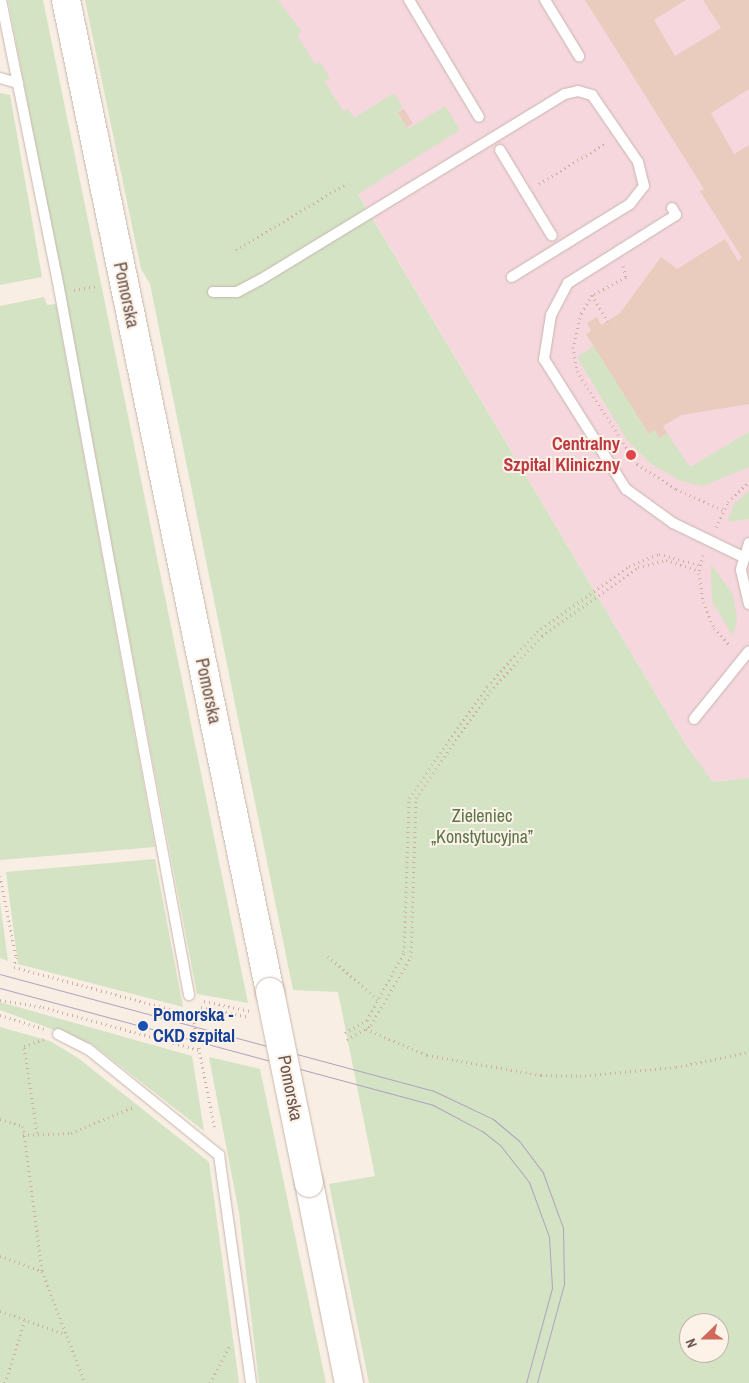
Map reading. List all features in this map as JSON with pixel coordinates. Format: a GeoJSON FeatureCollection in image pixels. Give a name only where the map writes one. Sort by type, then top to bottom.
{"type":"FeatureCollection","features":[{"type":"Feature","properties":{"kind":"street","name":"Pomorska"},"geometry":{"type":"LineString","coordinates":[[66,0],[349,1383]]}},
{"type":"Feature","properties":{"kind":"lane"},"geometry":{"type":"LineString","coordinates":[[1,0],[190,1000]]}},
{"type":"Feature","properties":{"kind":"lane"},"geometry":{"type":"LineString","coordinates":[[409,0],[479,117]]}},
{"type":"Feature","properties":{"kind":"lane"},"geometry":{"type":"LineString","coordinates":[[545,0],[579,56]]}},
{"type":"Feature","properties":{"kind":"lane"},"geometry":{"type":"LineString","coordinates":[[0,78],[18,83]]}},
{"type":"Feature","properties":{"kind":"lane"},"geometry":{"type":"LineString","coordinates":[[213,292],[237,292],[260,280],[565,94],[578,91],[592,95],[638,162],[644,186],[630,204],[512,277]]}},
{"type":"Feature","properties":{"kind":"lane"},"geometry":{"type":"LineString","coordinates":[[500,150],[550,232]]}},
{"type":"Feature","properties":{"kind":"lane"},"geometry":{"type":"LineString","coordinates":[[672,208],[676,215],[575,272],[559,295],[544,338],[548,368],[626,489],[673,523],[743,557]]}},
{"type":"Feature","properties":{"kind":"lane"},"geometry":{"type":"LineString","coordinates":[[749,543],[743,557],[742,583],[749,604]]}},
{"type":"Feature","properties":{"kind":"lane"},"geometry":{"type":"LineString","coordinates":[[694,719],[747,654]]}},
{"type":"Feature","properties":{"kind":"lane"},"geometry":{"type":"LineString","coordinates":[[58,1034],[88,1049],[220,1155],[251,1383]]}},
{"type":"Feature","properties":{"kind":"path"},"geometry":{"type":"LineString","coordinates":[[526,192],[606,143]]}},
{"type":"Feature","properties":{"kind":"path"},"geometry":{"type":"LineString","coordinates":[[236,250],[347,183]]}},
{"type":"Feature","properties":{"kind":"path"},"geometry":{"type":"LineString","coordinates":[[605,287],[592,295],[576,329],[573,358],[622,446],[656,478],[724,510]]}},
{"type":"Feature","properties":{"kind":"path"},"geometry":{"type":"LineString","coordinates":[[592,295],[608,322]]}},
{"type":"Feature","properties":{"kind":"path"},"geometry":{"type":"LineString","coordinates":[[344,1033],[362,1026],[404,952],[408,934],[409,798],[487,686],[537,632],[629,566],[659,554],[700,565]]}},
{"type":"Feature","properties":{"kind":"path"},"geometry":{"type":"LineString","coordinates":[[347,1040],[366,1030],[407,964],[414,941],[416,798],[490,691],[542,636],[638,568],[666,560],[699,572],[703,602],[714,628],[747,654]]}},
{"type":"Feature","properties":{"kind":"path"},"geometry":{"type":"LineString","coordinates":[[0,876],[16,957],[14,967],[192,1015]]}},
{"type":"Feature","properties":{"kind":"path"},"geometry":{"type":"LineString","coordinates":[[328,956],[378,1000]]}},
{"type":"Feature","properties":{"kind":"path"},"geometry":{"type":"LineString","coordinates":[[0,1000],[43,1007],[199,1050]]}},
{"type":"Feature","properties":{"kind":"path"},"geometry":{"type":"LineString","coordinates":[[190,1000],[250,1011]]}},
{"type":"Feature","properties":{"kind":"path"},"geometry":{"type":"LineString","coordinates":[[190,1000],[220,1155]]}},
{"type":"Feature","properties":{"kind":"path"},"geometry":{"type":"LineString","coordinates":[[190,1000],[251,1017]]}},
{"type":"Feature","properties":{"kind":"path"},"geometry":{"type":"LineString","coordinates":[[0,1015],[58,1034]]}},
{"type":"Feature","properties":{"kind":"path"},"geometry":{"type":"LineString","coordinates":[[362,1026],[366,1030],[427,1055],[541,1074],[580,1076],[676,1067],[749,1052]]}},
{"type":"Feature","properties":{"kind":"path"},"geometry":{"type":"LineString","coordinates":[[37,1134],[24,1046],[58,1034]]}},
{"type":"Feature","properties":{"kind":"path"},"geometry":{"type":"LineString","coordinates":[[24,1135],[71,1133],[137,1105],[146,1095]]}},
{"type":"Feature","properties":{"kind":"path"},"geometry":{"type":"LineString","coordinates":[[0,1119],[22,1126],[42,1271],[85,1383]]}},
{"type":"Feature","properties":{"kind":"path"},"geometry":{"type":"LineString","coordinates":[[0,1256],[42,1271]]}},
{"type":"Feature","properties":{"kind":"path"},"geometry":{"type":"LineString","coordinates":[[0,1311],[66,1334]]}},
{"type":"Feature","properties":{"kind":"path"},"geometry":{"type":"LineString","coordinates":[[5,1383],[25,1320]]}},
{"type":"Feature","properties":{"kind":"path"},"geometry":{"type":"LineString","coordinates":[[210,1383],[232,1341],[245,1338]]}},
{"type":"Feature","properties":{"kind":"shaded area","name":"Centralny Szpital Kliniczny"},"geometry":{"type":"Polygon","coordinates":[[[243,0],[749,0],[749,778],[713,782],[686,745],[243,0]]]}},
{"type":"Feature","properties":{"kind":"green space"},"geometry":{"type":"Polygon","coordinates":[[[8,0],[43,0],[248,1003],[197,994],[8,0]]]}},
{"type":"Feature","properties":{"kind":"green space","name":"Zieleniec „Konstytucyjna”"},"geometry":{"type":"Polygon","coordinates":[[[85,0],[278,0],[302,32],[297,35],[315,64],[320,62],[330,78],[325,82],[343,111],[348,109],[354,118],[394,93],[403,107],[397,112],[408,129],[445,106],[460,130],[358,194],[686,745],[713,782],[749,778],[749,1383],[369,1383],[329,1184],[375,1176],[338,992],[293,990],[150,284],[141,269],[85,0]]]}},
{"type":"Feature","properties":{"kind":"green space"},"geometry":{"type":"Polygon","coordinates":[[[0,93],[10,95],[42,277],[0,285],[0,93]]]}},
{"type":"Feature","properties":{"kind":"green space"},"geometry":{"type":"Polygon","coordinates":[[[44,297],[47,305],[56,304],[155,847],[0,860],[0,306],[44,297]]]}},
{"type":"Feature","properties":{"kind":"green space"},"geometry":{"type":"Polygon","coordinates":[[[594,346],[649,434],[655,430],[659,437],[667,433],[690,467],[749,432],[749,467],[703,486],[681,481],[651,464],[627,440],[577,357],[594,346]]]}},
{"type":"Feature","properties":{"kind":"green space"},"geometry":{"type":"Polygon","coordinates":[[[749,491],[749,519],[727,522],[735,503],[749,491]]]}},
{"type":"Feature","properties":{"kind":"green space"},"geometry":{"type":"Polygon","coordinates":[[[711,564],[733,594],[737,619],[733,636],[712,601],[711,564]]]}},
{"type":"Feature","properties":{"kind":"green space"},"geometry":{"type":"Polygon","coordinates":[[[155,859],[183,1007],[18,964],[6,872],[155,859]]]}},
{"type":"Feature","properties":{"kind":"green space"},"geometry":{"type":"Polygon","coordinates":[[[0,902],[8,961],[0,958],[0,902]]]}},
{"type":"Feature","properties":{"kind":"green space"},"geometry":{"type":"Polygon","coordinates":[[[0,1002],[192,1056],[204,1131],[92,1044],[0,1010],[0,1002]]]}},
{"type":"Feature","properties":{"kind":"green space"},"geometry":{"type":"Polygon","coordinates":[[[0,1027],[50,1041],[78,1058],[209,1162],[239,1383],[0,1383],[0,1027]]]}},
{"type":"Feature","properties":{"kind":"green space"},"geometry":{"type":"Polygon","coordinates":[[[209,1057],[260,1069],[326,1383],[259,1383],[239,1213],[209,1057]]]}},
{"type":"Feature","properties":{"kind":"building"},"geometry":{"type":"Polygon","coordinates":[[[585,0],[686,0],[654,20],[675,56],[721,28],[703,0],[749,0],[749,89],[711,113],[734,154],[749,145],[749,404],[682,415],[663,426],[667,433],[659,438],[655,430],[649,434],[586,334],[591,331],[587,323],[597,317],[601,325],[620,313],[661,257],[677,269],[725,239],[738,261],[742,258],[700,191],[704,189],[585,0]]]}},
{"type":"Feature","properties":{"kind":"building"},"geometry":{"type":"Polygon","coordinates":[[[404,109],[413,124],[407,127],[398,113],[404,109]]]}},
{"type":"Feature","properties":{"kind":"tram line"},"geometry":{"type":"LineString","coordinates":[[0,974],[434,1091],[493,1119],[520,1142],[543,1173],[563,1228],[564,1284],[537,1383]]}},
{"type":"Feature","properties":{"kind":"tram line"},"geometry":{"type":"LineString","coordinates":[[0,988],[433,1105],[482,1131],[500,1145],[529,1182],[549,1237],[552,1288],[526,1383]]}},
{"type":"Feature","properties":{"kind":"place","name":"Centralny Szpital Kliniczny"},"geometry":{"type":"Point","coordinates":[631,455]}},
{"type":"Feature","properties":{"kind":"place","name":"Pomorska - CKD szpital"},"geometry":{"type":"Point","coordinates":[143,1026]}}]}
